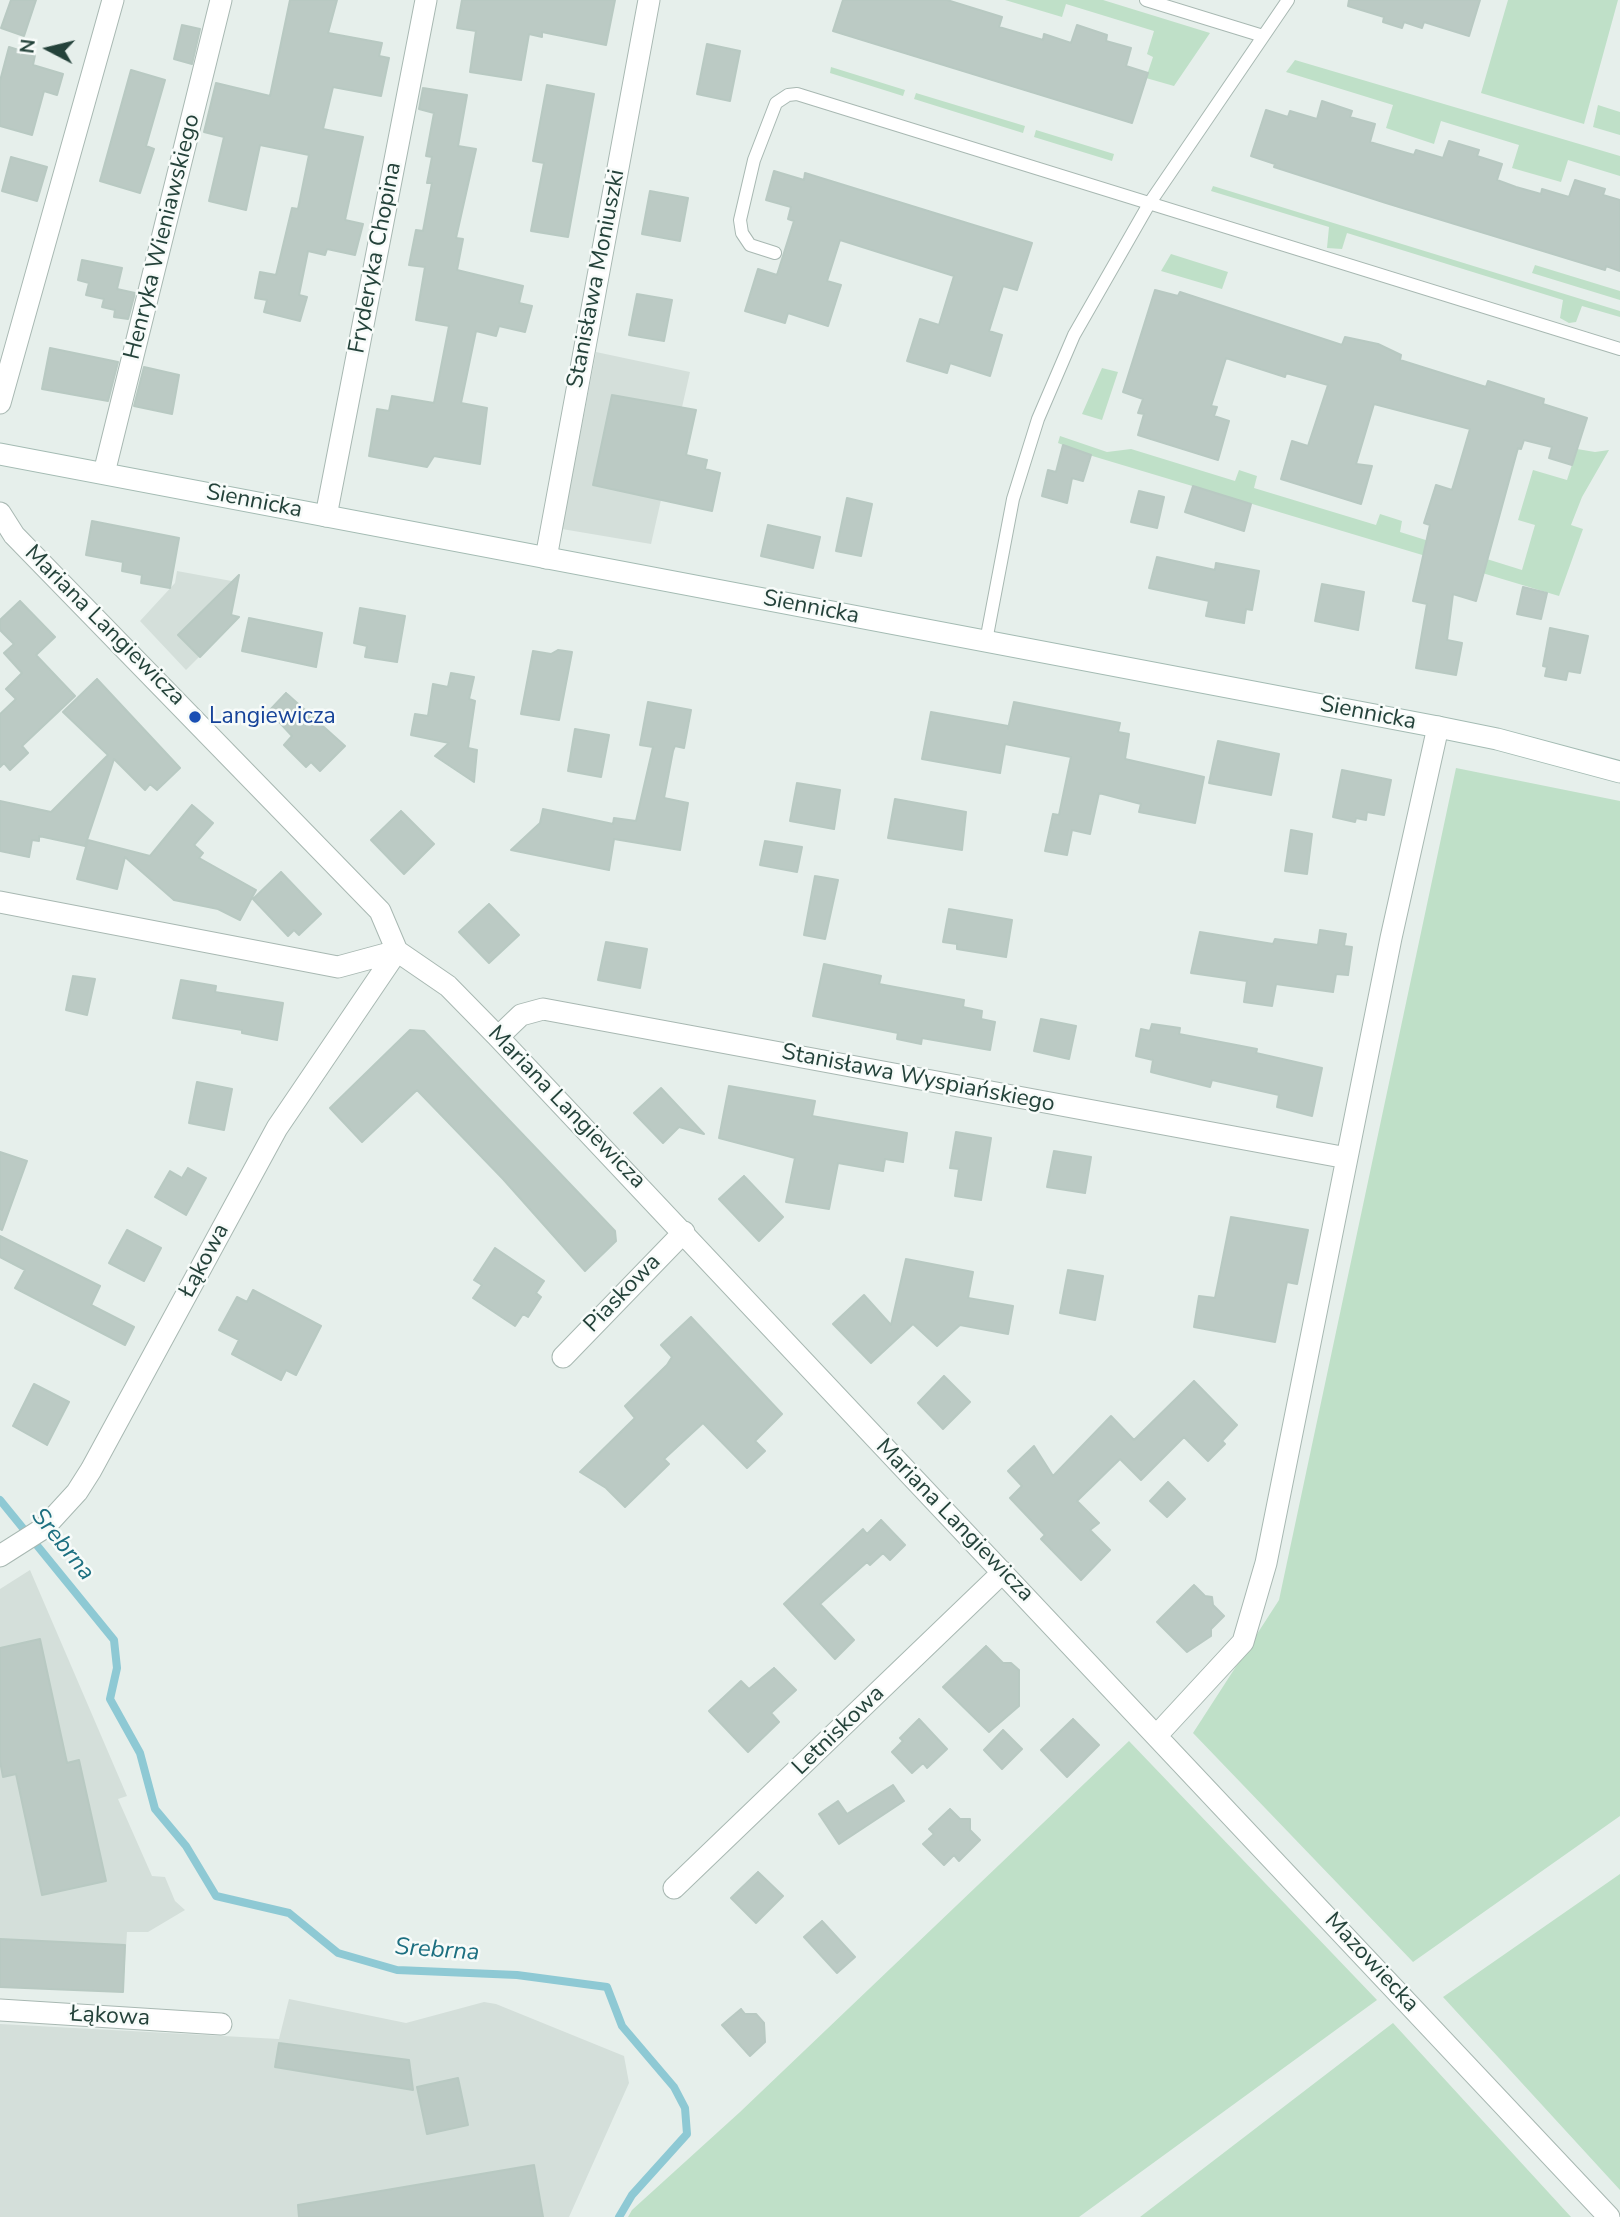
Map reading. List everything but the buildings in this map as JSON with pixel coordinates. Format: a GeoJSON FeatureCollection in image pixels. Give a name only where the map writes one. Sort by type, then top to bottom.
{"type":"FeatureCollection","features":[{"type":"Feature","properties":{"kind":"street"},"geometry":{"type":"LineString","coordinates":[[0,403],[113,0]]}},
{"type":"Feature","properties":{"kind":"street","name":"Henryka Wieniawskiego"},"geometry":{"type":"LineString","coordinates":[[104,473],[221,0]]}},
{"type":"Feature","properties":{"kind":"street","name":"Fryderyka Chopina"},"geometry":{"type":"LineString","coordinates":[[326,516],[426,0]]}},
{"type":"Feature","properties":{"kind":"street","name":"Stanisława Moniuszki"},"geometry":{"type":"LineString","coordinates":[[546,558],[649,0]]}},
{"type":"Feature","properties":{"kind":"street","name":"Siennicka"},"geometry":{"type":"LineString","coordinates":[[0,453],[1438,727],[1497,739],[1620,772]]}},
{"type":"Feature","properties":{"kind":"street","name":"Mariana Langiewicza"},"geometry":{"type":"LineString","coordinates":[[0,513],[14,535],[380,911],[397,951],[449,986],[1133,1709]]}},
{"type":"Feature","properties":{"kind":"street"},"geometry":{"type":"LineString","coordinates":[[1158,1734],[1243,1642],[1266,1563],[1347,1158],[1438,727]]}},
{"type":"Feature","properties":{"kind":"street"},"geometry":{"type":"LineString","coordinates":[[0,902],[338,967],[397,951]]}},
{"type":"Feature","properties":{"kind":"street","name":"Łąkowa"},"geometry":{"type":"LineString","coordinates":[[4,1554],[44,1528],[61,1511],[92,1470],[277,1128],[397,951]]}},
{"type":"Feature","properties":{"kind":"street","name":"Stanisława Wyspiańskiego"},"geometry":{"type":"LineString","coordinates":[[498,1037],[521,1015],[544,1009],[1347,1158]]}},
{"type":"Feature","properties":{"kind":"street","name":"Piaskowa"},"geometry":{"type":"LineString","coordinates":[[564,1357],[684,1232]]}},
{"type":"Feature","properties":{"kind":"street","name":"Letniskowa"},"geometry":{"type":"LineString","coordinates":[[674,1888],[1003,1572]]}},
{"type":"Feature","properties":{"kind":"street","name":"Mazowiecka"},"geometry":{"type":"LineString","coordinates":[[1133,1709],[1609,2217]]}},
{"type":"Feature","properties":{"kind":"street","name":"Łąkowa"},"geometry":{"type":"LineString","coordinates":[[0,2011],[221,2024]]}},
{"type":"Feature","properties":{"kind":"lane"},"geometry":{"type":"LineString","coordinates":[[1146,0],[1263,36]]}},
{"type":"Feature","properties":{"kind":"lane"},"geometry":{"type":"LineString","coordinates":[[986,641],[1013,499],[1038,419],[1074,335],[1149,204],[1288,0]]}},
{"type":"Feature","properties":{"kind":"lane"},"geometry":{"type":"LineString","coordinates":[[775,253],[750,245],[743,237],[740,220],[762,137],[776,103],[788,95],[797,94],[1620,349]]}},
{"type":"Feature","properties":{"kind":"shaded area"},"geometry":{"type":"Polygon","coordinates":[[[596,352],[690,372],[651,544],[562,529],[596,352]]]}},
{"type":"Feature","properties":{"kind":"shaded area"},"geometry":{"type":"Polygon","coordinates":[[[177,571],[237,582],[227,629],[186,670],[140,621],[175,583],[177,571]]]}},
{"type":"Feature","properties":{"kind":"shaded area"},"geometry":{"type":"Polygon","coordinates":[[[30,1570],[127,1796],[118,1799],[152,1876],[165,1877],[175,1901],[185,1910],[148,1932],[127,1932],[123,1992],[0,1987],[0,1589],[30,1570]]]}},
{"type":"Feature","properties":{"kind":"shaded area"},"geometry":{"type":"Polygon","coordinates":[[[289,1999],[406,2023],[484,2002],[496,2004],[624,2056],[629,2083],[569,2217],[0,2217],[0,2024],[279,2039],[289,1999]]]}},
{"type":"Feature","properties":{"kind":"green space"},"geometry":{"type":"Polygon","coordinates":[[[1005,0],[1103,0],[1210,33],[1174,86],[1146,78],[1153,57],[1147,54],[1154,31],[1066,4],[1062,17],[1005,0]]]}},
{"type":"Feature","properties":{"kind":"green space"},"geometry":{"type":"Polygon","coordinates":[[[1508,0],[1618,0],[1584,124],[1481,93],[1508,0]]]}},
{"type":"Feature","properties":{"kind":"green space"},"geometry":{"type":"Polygon","coordinates":[[[1295,60],[1620,156],[1620,176],[1568,160],[1561,182],[1512,168],[1519,145],[1441,121],[1434,144],[1386,128],[1393,105],[1286,72],[1295,60]]]}},
{"type":"Feature","properties":{"kind":"green space"},"geometry":{"type":"Polygon","coordinates":[[[831,67],[905,90],[903,96],[830,73],[831,67]]]}},
{"type":"Feature","properties":{"kind":"green space"},"geometry":{"type":"Polygon","coordinates":[[[916,93],[1025,126],[1023,133],[914,99],[916,93]]]}},
{"type":"Feature","properties":{"kind":"green space"},"geometry":{"type":"Polygon","coordinates":[[[1598,105],[1620,112],[1620,135],[1593,127],[1598,105]]]}},
{"type":"Feature","properties":{"kind":"green space"},"geometry":{"type":"Polygon","coordinates":[[[1036,130],[1114,154],[1112,161],[1034,137],[1036,130]]]}},
{"type":"Feature","properties":{"kind":"green space"},"geometry":{"type":"Polygon","coordinates":[[[1213,186],[1620,311],[1620,317],[1582,306],[1576,322],[1569,323],[1560,318],[1563,300],[1347,233],[1342,249],[1327,248],[1329,227],[1211,191],[1213,186]]]}},
{"type":"Feature","properties":{"kind":"green space"},"geometry":{"type":"Polygon","coordinates":[[[1171,254],[1228,272],[1222,289],[1161,271],[1171,254]]]}},
{"type":"Feature","properties":{"kind":"green space"},"geometry":{"type":"Polygon","coordinates":[[[1535,265],[1620,291],[1620,300],[1532,273],[1535,265]]]}},
{"type":"Feature","properties":{"kind":"green space"},"geometry":{"type":"Polygon","coordinates":[[[1102,368],[1118,372],[1102,420],[1082,414],[1102,368]]]}},
{"type":"Feature","properties":{"kind":"green space"},"geometry":{"type":"Polygon","coordinates":[[[1060,436],[1107,452],[1131,449],[1235,481],[1239,470],[1257,476],[1254,488],[1376,525],[1380,514],[1402,521],[1400,532],[1522,570],[1535,525],[1518,520],[1533,470],[1567,480],[1577,449],[1595,452],[1609,450],[1582,497],[1571,525],[1583,529],[1559,596],[1089,455],[1058,443],[1060,436]]]}},
{"type":"Feature","properties":{"kind":"green space"},"geometry":{"type":"Polygon","coordinates":[[[1456,768],[1620,801],[1620,1816],[1413,1962],[1193,1733],[1279,1600],[1456,768]]]}},
{"type":"Feature","properties":{"kind":"green space"},"geometry":{"type":"Polygon","coordinates":[[[1129,1741],[1377,2000],[1079,2217],[628,2217],[632,2210],[740,2112],[1129,1741]]]}},
{"type":"Feature","properties":{"kind":"green space"},"geometry":{"type":"Polygon","coordinates":[[[1620,1874],[1620,2190],[1443,1997],[1620,1874]]]}},
{"type":"Feature","properties":{"kind":"green space"},"geometry":{"type":"Polygon","coordinates":[[[1393,2023],[1571,2217],[1140,2217],[1393,2023]]]}},
{"type":"Feature","properties":{"kind":"waterway","name":"Srebrna"},"geometry":{"type":"LineString","coordinates":[[0,1500],[114,1640],[117,1668],[110,1699],[140,1753],[155,1809],[186,1846],[216,1896],[289,1913],[338,1953],[397,1970],[517,1975],[607,1987],[622,2026],[674,2087],[685,2108],[687,2134],[632,2195],[619,2217]]}},
{"type":"Feature","properties":{"kind":"place","name":"Langiewicza"},"geometry":{"type":"Point","coordinates":[195,717]}}]}
